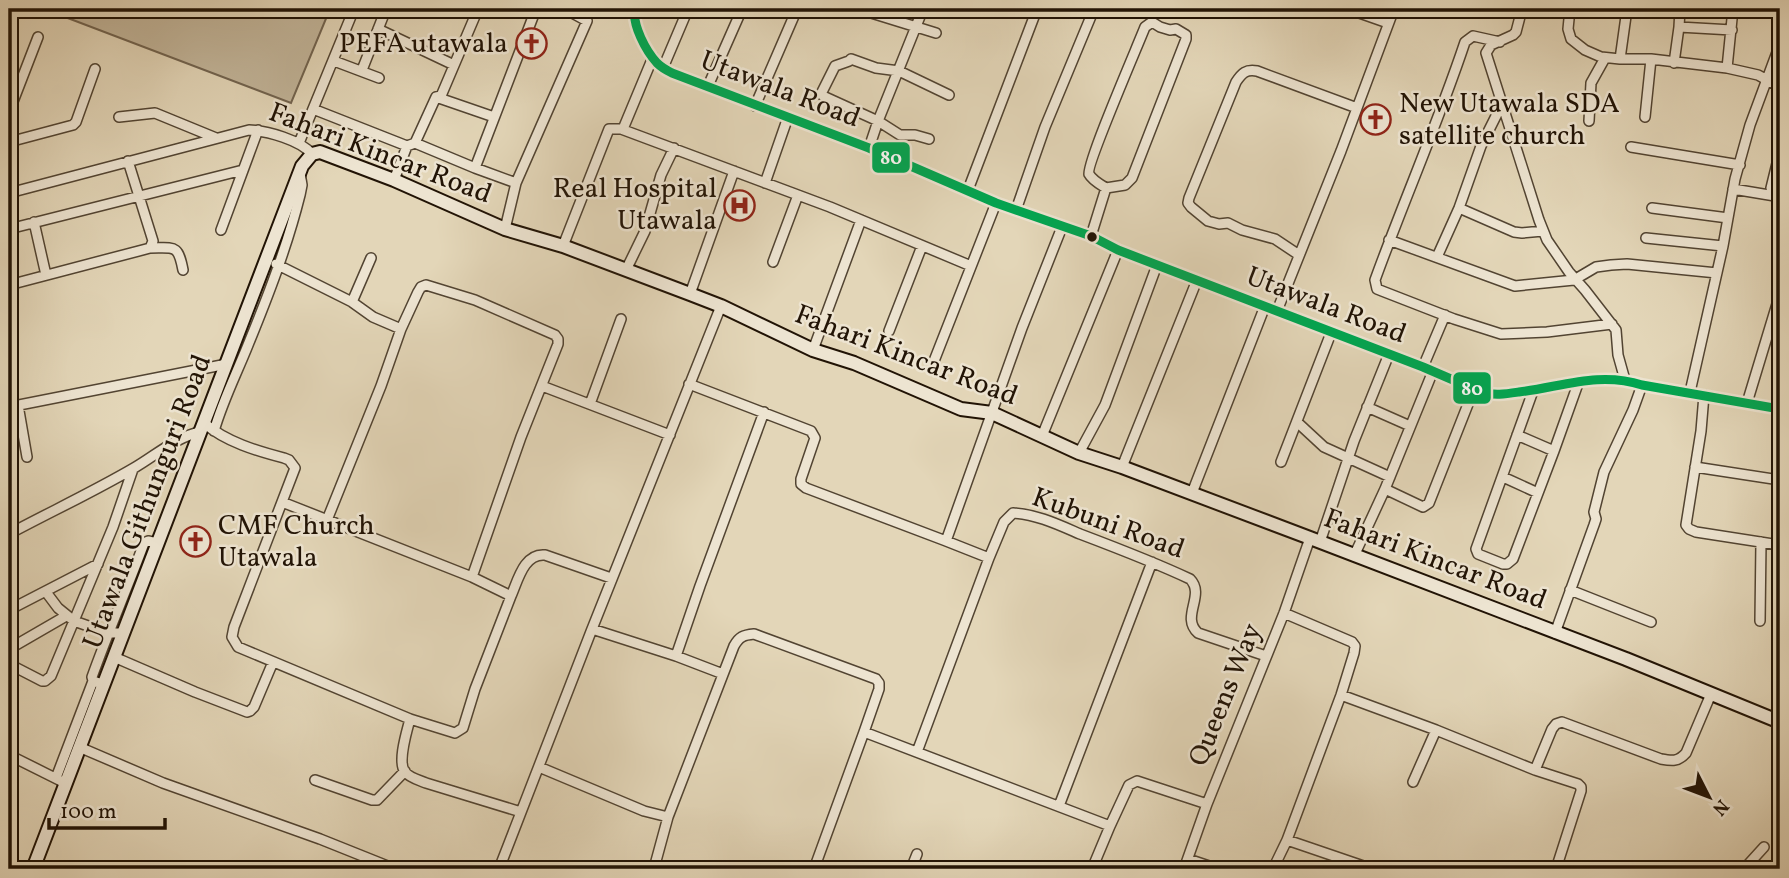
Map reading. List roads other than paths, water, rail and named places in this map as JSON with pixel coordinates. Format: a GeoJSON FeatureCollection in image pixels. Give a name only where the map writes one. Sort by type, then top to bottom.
{"type":"FeatureCollection","features":[{"type":"Feature","properties":{"kind":"street"},"geometry":{"type":"LineString","coordinates":[[299,143],[354,9]]}},
{"type":"Feature","properties":{"kind":"street"},"geometry":{"type":"LineString","coordinates":[[362,70],[386,9]]}},
{"type":"Feature","properties":{"kind":"street"},"geometry":{"type":"LineString","coordinates":[[394,180],[436,97],[441,96],[478,9]]}},
{"type":"Feature","properties":{"kind":"street"},"geometry":{"type":"LineString","coordinates":[[475,168],[536,9]]}},
{"type":"Feature","properties":{"kind":"street"},"geometry":{"type":"LineString","coordinates":[[505,229],[516,183],[587,21],[565,9]]}},
{"type":"Feature","properties":{"kind":"street","name":"Utawala Road"},"geometry":{"type":"LineString","coordinates":[[635,9],[634,22],[657,64],[663,68],[755,106],[869,148],[996,203],[1091,236],[1118,250],[1491,395],[1533,391],[1578,381],[1625,380],[1780,409]]}},
{"type":"Feature","properties":{"kind":"street"},"geometry":{"type":"LineString","coordinates":[[663,68],[688,9]]}},
{"type":"Feature","properties":{"kind":"street"},"geometry":{"type":"LineString","coordinates":[[708,86],[742,9]]}},
{"type":"Feature","properties":{"kind":"street"},"geometry":{"type":"LineString","coordinates":[[755,106],[797,9]]}},
{"type":"Feature","properties":{"kind":"street"},"geometry":{"type":"LineString","coordinates":[[869,9],[868,12],[893,21],[936,33]]}},
{"type":"Feature","properties":{"kind":"street"},"geometry":{"type":"LineString","coordinates":[[869,148],[923,9]]}},
{"type":"Feature","properties":{"kind":"street"},"geometry":{"type":"LineString","coordinates":[[968,190],[1037,9]]}},
{"type":"Feature","properties":{"kind":"street"},"geometry":{"type":"LineString","coordinates":[[1016,210],[1045,127],[1094,9]]}},
{"type":"Feature","properties":{"kind":"street"},"geometry":{"type":"LineString","coordinates":[[1348,9],[1388,23]]}},
{"type":"Feature","properties":{"kind":"street"},"geometry":{"type":"LineString","coordinates":[[1277,311],[1394,9]]}},
{"type":"Feature","properties":{"kind":"street"},"geometry":{"type":"LineString","coordinates":[[1522,9],[1516,32],[1511,37],[1491,45],[1486,53],[1543,231],[1574,279],[1616,330],[1618,355],[1625,380]]}},
{"type":"Feature","properties":{"kind":"street"},"geometry":{"type":"LineString","coordinates":[[1570,9],[1568,29],[1571,39],[1585,50],[1605,58],[1727,68],[1749,72],[1780,87]]}},
{"type":"Feature","properties":{"kind":"street"},"geometry":{"type":"LineString","coordinates":[[1620,59],[1627,9]]}},
{"type":"Feature","properties":{"kind":"street"},"geometry":{"type":"LineString","coordinates":[[1674,63],[1680,9]]}},
{"type":"Feature","properties":{"kind":"street"},"geometry":{"type":"LineString","coordinates":[[1727,68],[1733,9]]}},
{"type":"Feature","properties":{"kind":"street"},"geometry":{"type":"LineString","coordinates":[[1152,22],[1170,30],[1176,29],[1186,35],[1186,39],[1132,178],[1125,185],[1106,188],[1091,177],[1089,169],[1145,27],[1152,22]]}},
{"type":"Feature","properties":{"kind":"street"},"geometry":{"type":"LineString","coordinates":[[1679,27],[1732,30]]}},
{"type":"Feature","properties":{"kind":"street"},"geometry":{"type":"LineString","coordinates":[[378,29],[454,65]]}},
{"type":"Feature","properties":{"kind":"street"},"geometry":{"type":"LineString","coordinates":[[1500,42],[1473,36],[1465,42],[1375,280],[1377,289],[1501,334],[1547,332],[1612,324]]}},
{"type":"Feature","properties":{"kind":"street"},"geometry":{"type":"LineString","coordinates":[[9,112],[38,37]]}},
{"type":"Feature","properties":{"kind":"street"},"geometry":{"type":"LineString","coordinates":[[1690,393],[1733,189],[1750,125],[1780,44]]}},
{"type":"Feature","properties":{"kind":"street"},"geometry":{"type":"LineString","coordinates":[[623,130],[653,57]]}},
{"type":"Feature","properties":{"kind":"street"},"geometry":{"type":"LineString","coordinates":[[1589,121],[1591,83],[1605,58]]}},
{"type":"Feature","properties":{"kind":"street"},"geometry":{"type":"LineString","coordinates":[[929,139],[900,135],[878,121],[823,96],[822,92],[835,66],[851,59],[876,68],[899,71],[949,95]]}},
{"type":"Feature","properties":{"kind":"street"},"geometry":{"type":"LineString","coordinates":[[1645,117],[1651,60]]}},
{"type":"Feature","properties":{"kind":"street"},"geometry":{"type":"LineString","coordinates":[[334,61],[379,78]]}},
{"type":"Feature","properties":{"kind":"street"},"geometry":{"type":"LineString","coordinates":[[9,142],[73,125],[96,69]]}},
{"type":"Feature","properties":{"kind":"street"},"geometry":{"type":"LineString","coordinates":[[1299,255],[1275,239],[1242,230],[1228,223],[1208,221],[1191,207],[1189,198],[1236,82],[1244,72],[1257,71],[1357,108]]}},
{"type":"Feature","properties":{"kind":"street"},"geometry":{"type":"LineString","coordinates":[[436,97],[494,117]]}},
{"type":"Feature","properties":{"kind":"street"},"geometry":{"type":"LineString","coordinates":[[1437,257],[1459,208],[1481,146],[1502,104]]}},
{"type":"Feature","properties":{"kind":"street"},"geometry":{"type":"LineString","coordinates":[[313,109],[516,183]]}},
{"type":"Feature","properties":{"kind":"street"},"geometry":{"type":"LineString","coordinates":[[119,117],[155,113],[216,138]]}},
{"type":"Feature","properties":{"kind":"street"},"geometry":{"type":"LineString","coordinates":[[765,183],[788,117]]}},
{"type":"Feature","properties":{"kind":"street"},"geometry":{"type":"LineString","coordinates":[[563,246],[609,129],[623,130],[799,195],[971,266]]}},
{"type":"Feature","properties":{"kind":"street"},"geometry":{"type":"LineString","coordinates":[[221,230],[258,130]]}},
{"type":"Feature","properties":{"kind":"street","name":"Fahari Kincar Road"},"geometry":{"type":"LineString","coordinates":[[9,193],[216,138],[258,130],[299,143],[312,154],[320,152],[394,180],[505,229],[563,246],[721,306],[813,350],[854,363],[961,409],[992,413],[1079,453],[1192,493],[1626,659],[1780,722]]}},
{"type":"Feature","properties":{"kind":"street"},"geometry":{"type":"LineString","coordinates":[[1630,147],[1740,165]]}},
{"type":"Feature","properties":{"kind":"street"},"geometry":{"type":"LineString","coordinates":[[626,270],[645,231],[662,175],[674,148]]}},
{"type":"Feature","properties":{"kind":"street"},"geometry":{"type":"LineString","coordinates":[[1777,197],[1771,188],[1780,151]]}},
{"type":"Feature","properties":{"kind":"street","name":"Utawala Githunguri Road"},"geometry":{"type":"LineString","coordinates":[[33,869],[61,781],[79,747],[98,683],[114,657],[134,589],[158,543],[206,429],[217,402],[227,364],[242,344],[267,260],[286,225],[302,166],[312,154]]}},
{"type":"Feature","properties":{"kind":"street"},"geometry":{"type":"LineString","coordinates":[[128,161],[153,241],[150,248]]}},
{"type":"Feature","properties":{"kind":"street"},"geometry":{"type":"LineString","coordinates":[[9,229],[243,170]]}},
{"type":"Feature","properties":{"kind":"street"},"geometry":{"type":"LineString","coordinates":[[690,294],[734,171]]}},
{"type":"Feature","properties":{"kind":"street"},"geometry":{"type":"LineString","coordinates":[[1091,236],[1106,188]]}},
{"type":"Feature","properties":{"kind":"street"},"geometry":{"type":"LineString","coordinates":[[1733,189],[1777,197]]}},
{"type":"Feature","properties":{"kind":"street"},"geometry":{"type":"LineString","coordinates":[[773,262],[799,195]]}},
{"type":"Feature","properties":{"kind":"street"},"geometry":{"type":"LineString","coordinates":[[934,360],[996,203]]}},
{"type":"Feature","properties":{"kind":"street"},"geometry":{"type":"LineString","coordinates":[[1459,208],[1514,232],[1543,231]]}},
{"type":"Feature","properties":{"kind":"street"},"geometry":{"type":"LineString","coordinates":[[1652,208],[1728,218]]}},
{"type":"Feature","properties":{"kind":"street"},"geometry":{"type":"LineString","coordinates":[[813,350],[861,220]]}},
{"type":"Feature","properties":{"kind":"street"},"geometry":{"type":"LineString","coordinates":[[34,222],[46,275]]}},
{"type":"Feature","properties":{"kind":"street"},"geometry":{"type":"LineString","coordinates":[[217,402],[279,266],[286,225]]}},
{"type":"Feature","properties":{"kind":"street"},"geometry":{"type":"LineString","coordinates":[[946,541],[1062,227]]}},
{"type":"Feature","properties":{"kind":"street"},"geometry":{"type":"LineString","coordinates":[[1646,238],[1723,246]]}},
{"type":"Feature","properties":{"kind":"street"},"geometry":{"type":"LineString","coordinates":[[1390,240],[1515,286],[1574,279],[1596,267],[1611,265],[1653,266],[1717,273]]}},
{"type":"Feature","properties":{"kind":"street"},"geometry":{"type":"LineString","coordinates":[[889,331],[922,246]]}},
{"type":"Feature","properties":{"kind":"street"},"geometry":{"type":"LineString","coordinates":[[9,285],[150,248],[176,250],[183,270]]}},
{"type":"Feature","properties":{"kind":"street"},"geometry":{"type":"LineString","coordinates":[[1042,436],[1118,250]]}},
{"type":"Feature","properties":{"kind":"street"},"geometry":{"type":"LineString","coordinates":[[352,302],[372,258]]}},
{"type":"Feature","properties":{"kind":"street"},"geometry":{"type":"LineString","coordinates":[[267,260],[352,302],[373,317],[401,328]]}},
{"type":"Feature","properties":{"kind":"street"},"geometry":{"type":"LineString","coordinates":[[1079,453],[1105,405],[1157,265]]}},
{"type":"Feature","properties":{"kind":"street"},"geometry":{"type":"LineString","coordinates":[[1122,467],[1197,281]]}},
{"type":"Feature","properties":{"kind":"street"},"geometry":{"type":"LineString","coordinates":[[327,520],[382,386],[401,328],[421,287],[426,285],[475,300],[555,335],[558,344],[521,437],[472,577]]}},
{"type":"Feature","properties":{"kind":"street"},"geometry":{"type":"LineString","coordinates":[[1747,403],[1780,294]]}},
{"type":"Feature","properties":{"kind":"street"},"geometry":{"type":"LineString","coordinates":[[499,869],[611,578],[721,306]]}},
{"type":"Feature","properties":{"kind":"street"},"geometry":{"type":"LineString","coordinates":[[1192,493],[1265,306]]}},
{"type":"Feature","properties":{"kind":"street"},"geometry":{"type":"LineString","coordinates":[[1423,367],[1445,315]]}},
{"type":"Feature","properties":{"kind":"street"},"geometry":{"type":"LineString","coordinates":[[590,404],[621,318]]}},
{"type":"Feature","properties":{"kind":"street"},"geometry":{"type":"LineString","coordinates":[[1281,462],[1331,333]]}},
{"type":"Feature","properties":{"kind":"street","name":"Queens Way"},"geometry":{"type":"LineString","coordinates":[[1184,869],[1207,804],[1389,354]]}},
{"type":"Feature","properties":{"kind":"street"},"geometry":{"type":"LineString","coordinates":[[27,457],[13,406],[227,364]]}},
{"type":"Feature","properties":{"kind":"street"},"geometry":{"type":"LineString","coordinates":[[1354,556],[1385,489],[1433,371]]}},
{"type":"Feature","properties":{"kind":"street"},"geometry":{"type":"LineString","coordinates":[[1533,391],[1476,549],[1478,554],[1507,565],[1513,559],[1578,381]]}},
{"type":"Feature","properties":{"kind":"street"},"geometry":{"type":"LineString","coordinates":[[689,384],[811,430],[815,438],[801,479],[801,484],[806,488],[989,558]]}},
{"type":"Feature","properties":{"kind":"street"},"geometry":{"type":"LineString","coordinates":[[1555,633],[1594,525],[1594,512],[1604,472],[1642,385]]}},
{"type":"Feature","properties":{"kind":"street"},"geometry":{"type":"LineString","coordinates":[[542,386],[670,435]]}},
{"type":"Feature","properties":{"kind":"street"},"geometry":{"type":"LineString","coordinates":[[1385,489],[1423,507],[1426,505],[1474,388]]}},
{"type":"Feature","properties":{"kind":"street"},"geometry":{"type":"LineString","coordinates":[[1704,395],[1686,526],[1696,532],[1780,545]]}},
{"type":"Feature","properties":{"kind":"street"},"geometry":{"type":"LineString","coordinates":[[1367,407],[1410,426]]}},
{"type":"Feature","properties":{"kind":"street"},"geometry":{"type":"LineString","coordinates":[[676,656],[764,412]]}},
{"type":"Feature","properties":{"kind":"street"},"geometry":{"type":"LineString","coordinates":[[1297,422],[1324,447],[1390,477]]}},
{"type":"Feature","properties":{"kind":"street"},"geometry":{"type":"LineString","coordinates":[[9,534],[133,469],[190,435],[206,429],[252,449],[289,460],[295,468],[234,627],[232,637],[238,647],[410,719],[455,733],[463,728],[511,596],[528,561],[538,554],[545,555],[611,578]]}},
{"type":"Feature","properties":{"kind":"street"},"geometry":{"type":"LineString","coordinates":[[1517,435],[1554,451]]}},
{"type":"Feature","properties":{"kind":"street"},"geometry":{"type":"LineString","coordinates":[[1695,467],[1780,480]]}},
{"type":"Feature","properties":{"kind":"street"},"geometry":{"type":"LineString","coordinates":[[9,664],[42,681],[48,680],[71,619],[98,564],[133,469]]}},
{"type":"Feature","properties":{"kind":"street"},"geometry":{"type":"LineString","coordinates":[[1503,477],[1538,493]]}},
{"type":"Feature","properties":{"kind":"street"},"geometry":{"type":"LineString","coordinates":[[282,502],[472,577],[511,596]]}},
{"type":"Feature","properties":{"kind":"street","name":"Kubuni Road"},"geometry":{"type":"LineString","coordinates":[[917,752],[989,558],[1004,522],[1013,513],[1024,513],[1190,579],[1196,590],[1190,620],[1193,628],[1198,633],[1266,656]]}},
{"type":"Feature","properties":{"kind":"street"},"geometry":{"type":"LineString","coordinates":[[1760,621],[1761,542]]}},
{"type":"Feature","properties":{"kind":"street"},"geometry":{"type":"LineString","coordinates":[[1059,806],[1152,562]]}},
{"type":"Feature","properties":{"kind":"street"},"geometry":{"type":"LineString","coordinates":[[9,610],[98,564]]}},
{"type":"Feature","properties":{"kind":"street"},"geometry":{"type":"LineString","coordinates":[[9,755],[61,781],[98,683],[92,677],[108,634],[134,589]]}},
{"type":"Feature","properties":{"kind":"street"},"geometry":{"type":"LineString","coordinates":[[1570,590],[1651,622]]}},
{"type":"Feature","properties":{"kind":"street"},"geometry":{"type":"LineString","coordinates":[[46,592],[71,619],[108,634],[123,632]]}},
{"type":"Feature","properties":{"kind":"street"},"geometry":{"type":"LineString","coordinates":[[1273,869],[1287,840],[1341,695],[1355,646],[1352,642],[1284,613]]}},
{"type":"Feature","properties":{"kind":"street"},"geometry":{"type":"LineString","coordinates":[[9,649],[71,619]]}},
{"type":"Feature","properties":{"kind":"street"},"geometry":{"type":"LineString","coordinates":[[592,629],[723,674]]}},
{"type":"Feature","properties":{"kind":"street"},"geometry":{"type":"LineString","coordinates":[[657,869],[656,862],[668,817],[723,674],[738,640],[743,635],[754,634],[876,679],[879,683],[814,869]]}},
{"type":"Feature","properties":{"kind":"street"},"geometry":{"type":"LineString","coordinates":[[114,657],[247,712],[254,707],[273,662]]}},
{"type":"Feature","properties":{"kind":"street"},"geometry":{"type":"LineString","coordinates":[[1535,770],[1552,729],[1562,722],[1661,759],[1681,759],[1711,694]]}},
{"type":"Feature","properties":{"kind":"street"},"geometry":{"type":"LineString","coordinates":[[1341,695],[1578,784],[1581,787],[1556,869]]}},
{"type":"Feature","properties":{"kind":"street"},"geometry":{"type":"LineString","coordinates":[[410,719],[402,763],[405,771],[412,777],[521,812]]}},
{"type":"Feature","properties":{"kind":"street"},"geometry":{"type":"LineString","coordinates":[[1413,782],[1436,730]]}},
{"type":"Feature","properties":{"kind":"street"},"geometry":{"type":"LineString","coordinates":[[864,732],[1110,826]]}},
{"type":"Feature","properties":{"kind":"street"},"geometry":{"type":"LineString","coordinates":[[79,747],[163,783],[395,869]]}},
{"type":"Feature","properties":{"kind":"street"},"geometry":{"type":"LineString","coordinates":[[539,767],[644,811],[668,817]]}},
{"type":"Feature","properties":{"kind":"street"},"geometry":{"type":"LineString","coordinates":[[315,780],[377,800],[405,771]]}},
{"type":"Feature","properties":{"kind":"street"},"geometry":{"type":"LineString","coordinates":[[1093,869],[1129,785],[1137,781],[1207,804]]}},
{"type":"Feature","properties":{"kind":"street"},"geometry":{"type":"LineString","coordinates":[[1287,840],[1372,869]]}},
{"type":"Feature","properties":{"kind":"street"},"geometry":{"type":"LineString","coordinates":[[1744,869],[1764,847]]}},
{"type":"Feature","properties":{"kind":"street"},"geometry":{"type":"LineString","coordinates":[[911,869],[918,854]]}},
{"type":"Feature","properties":{"kind":"street"},"geometry":{"type":"LineString","coordinates":[[1331,869],[1336,857]]}},
{"type":"Feature","properties":{"kind":"street"},"geometry":{"type":"LineString","coordinates":[[1188,859],[1218,869]]}},
{"type":"Feature","properties":{"kind":"street"},"geometry":{"type":"LineString","coordinates":[[9,866],[14,869]]}},
{"type":"Feature","properties":{"kind":"place","name":"PEFA utawala"},"geometry":{"type":"Point","coordinates":[531,44]}},
{"type":"Feature","properties":{"kind":"place","name":"New Utawala SDA satellite church"},"geometry":{"type":"Point","coordinates":[1376,120]}},
{"type":"Feature","properties":{"kind":"place","name":"Real Hospital Utawala"},"geometry":{"type":"Point","coordinates":[740,205]}},
{"type":"Feature","properties":{"kind":"place","name":"CMF Church Utawala"},"geometry":{"type":"Point","coordinates":[195,542]}}]}
